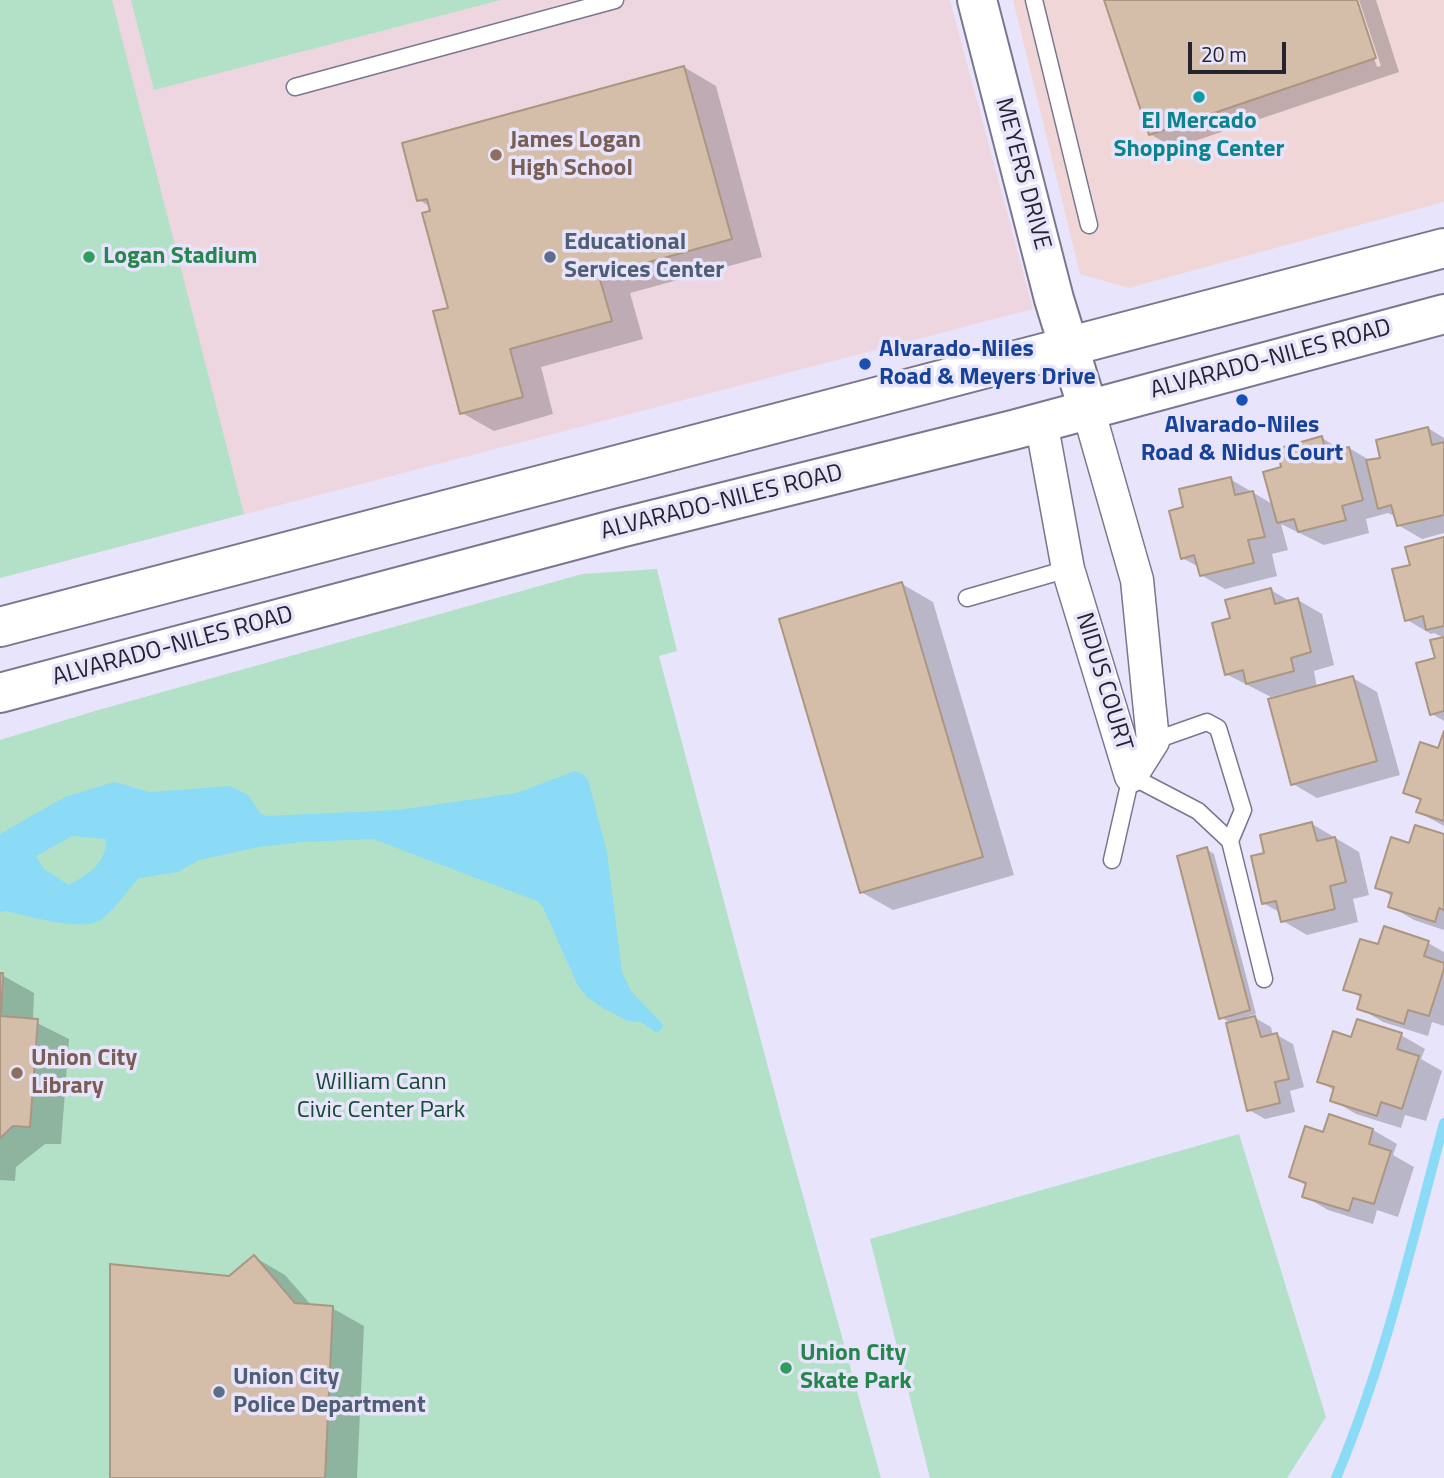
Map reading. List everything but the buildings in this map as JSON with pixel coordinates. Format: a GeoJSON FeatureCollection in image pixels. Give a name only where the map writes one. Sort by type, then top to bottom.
{"type":"FeatureCollection","features":[{"type":"Feature","properties":{"kind":"main road","name":"MEYERS DRIVE"},"geometry":{"type":"LineString","coordinates":[[977,0],[1068,348],[1088,410]]}},
{"type":"Feature","properties":{"kind":"main road"},"geometry":{"type":"LineString","coordinates":[[0,626],[1444,248]]}},
{"type":"Feature","properties":{"kind":"main road","name":"ALVARADO-NILES ROAD"},"geometry":{"type":"LineString","coordinates":[[0,693],[620,528],[1088,410],[1444,314]]}},
{"type":"Feature","properties":{"kind":"main road"},"geometry":{"type":"LineString","coordinates":[[1041,421],[1068,348]]}},
{"type":"Feature","properties":{"kind":"street","name":"NIDUS COURT"},"geometry":{"type":"LineString","coordinates":[[1088,410],[1137,580],[1153,741],[1131,776]]}},
{"type":"Feature","properties":{"kind":"street","name":"NIDUS COURT"},"geometry":{"type":"LineString","coordinates":[[1041,421],[1068,569],[1131,776]]}},
{"type":"Feature","properties":{"kind":"lane"},"geometry":{"type":"LineString","coordinates":[[295,87],[615,0]]}},
{"type":"Feature","properties":{"kind":"lane"},"geometry":{"type":"LineString","coordinates":[[1034,0],[1089,225]]}},
{"type":"Feature","properties":{"kind":"lane"},"geometry":{"type":"LineString","coordinates":[[967,598],[1068,569]]}},
{"type":"Feature","properties":{"kind":"lane"},"geometry":{"type":"LineString","coordinates":[[1153,741],[1207,722],[1218,728],[1243,810],[1230,841]]}},
{"type":"Feature","properties":{"kind":"lane"},"geometry":{"type":"LineString","coordinates":[[1112,860],[1131,776],[1198,811],[1230,841],[1264,979]]}},
{"type":"Feature","properties":{"kind":"shaded area","name":"James Logan High School"},"geometry":{"type":"Polygon","coordinates":[[[0,0],[950,0],[1033,309],[0,578],[0,0]]]}},
{"type":"Feature","properties":{"kind":"shaded area","name":"El Mercado Shopping Center"},"geometry":{"type":"Polygon","coordinates":[[[1013,0],[1444,0],[1444,202],[1129,288],[1080,274],[1013,0]]]}},
{"type":"Feature","properties":{"kind":"green space","name":"Logan Stadium"},"geometry":{"type":"Polygon","coordinates":[[[0,0],[112,0],[244,514],[0,578],[0,0]]]}},
{"type":"Feature","properties":{"kind":"green space"},"geometry":{"type":"Polygon","coordinates":[[[131,0],[501,0],[154,90],[131,0]]]}},
{"type":"Feature","properties":{"kind":"green space","name":"William Cann Civic Center Park"},"geometry":{"type":"Polygon","coordinates":[[[657,569],[677,651],[659,656],[782,1120],[881,1478],[0,1478],[0,740],[582,574],[657,569]]]}},
{"type":"Feature","properties":{"kind":"green space"},"geometry":{"type":"Polygon","coordinates":[[[1239,1134],[1326,1417],[1287,1478],[930,1478],[870,1239],[1239,1134]]]}},
{"type":"Feature","properties":{"kind":"water"},"geometry":{"type":"Polygon","coordinates":[[[575,771],[588,780],[607,852],[622,972],[631,991],[664,1026],[657,1033],[641,1022],[628,1021],[587,997],[578,986],[543,907],[537,901],[373,839],[259,847],[199,860],[178,872],[139,878],[107,915],[94,923],[70,924],[0,912],[0,834],[65,797],[114,782],[150,792],[230,786],[248,795],[260,813],[267,816],[398,810],[517,793],[575,771]],[[72,836],[36,856],[44,869],[69,885],[100,862],[106,839],[72,836]]]}},
{"type":"Feature","properties":{"kind":"waterway"},"geometry":{"type":"LineString","coordinates":[[1336,1478],[1383,1347],[1444,1123]]}},
{"type":"Feature","properties":{"kind":"place","name":"El Mercado Shopping Center"},"geometry":{"type":"Point","coordinates":[1199,97]}},
{"type":"Feature","properties":{"kind":"place","name":"James Logan High School"},"geometry":{"type":"Point","coordinates":[496,155]}},
{"type":"Feature","properties":{"kind":"place","name":"Logan Stadium"},"geometry":{"type":"Point","coordinates":[89,257]}},
{"type":"Feature","properties":{"kind":"place","name":"Educational Services Center"},"geometry":{"type":"Point","coordinates":[550,257]}},
{"type":"Feature","properties":{"kind":"place","name":"Alvarado-Niles Road & Meyers Drive"},"geometry":{"type":"Point","coordinates":[865,364]}},
{"type":"Feature","properties":{"kind":"place","name":"Alvarado-Niles Road & Nidus Court"},"geometry":{"type":"Point","coordinates":[1242,400]}},
{"type":"Feature","properties":{"kind":"place","name":"Union City Library"},"geometry":{"type":"Point","coordinates":[17,1073]}},
{"type":"Feature","properties":{"kind":"place","name":"Union City Skate Park"},"geometry":{"type":"Point","coordinates":[786,1368]}},
{"type":"Feature","properties":{"kind":"place","name":"Union City Police Department"},"geometry":{"type":"Point","coordinates":[219,1392]}}]}
